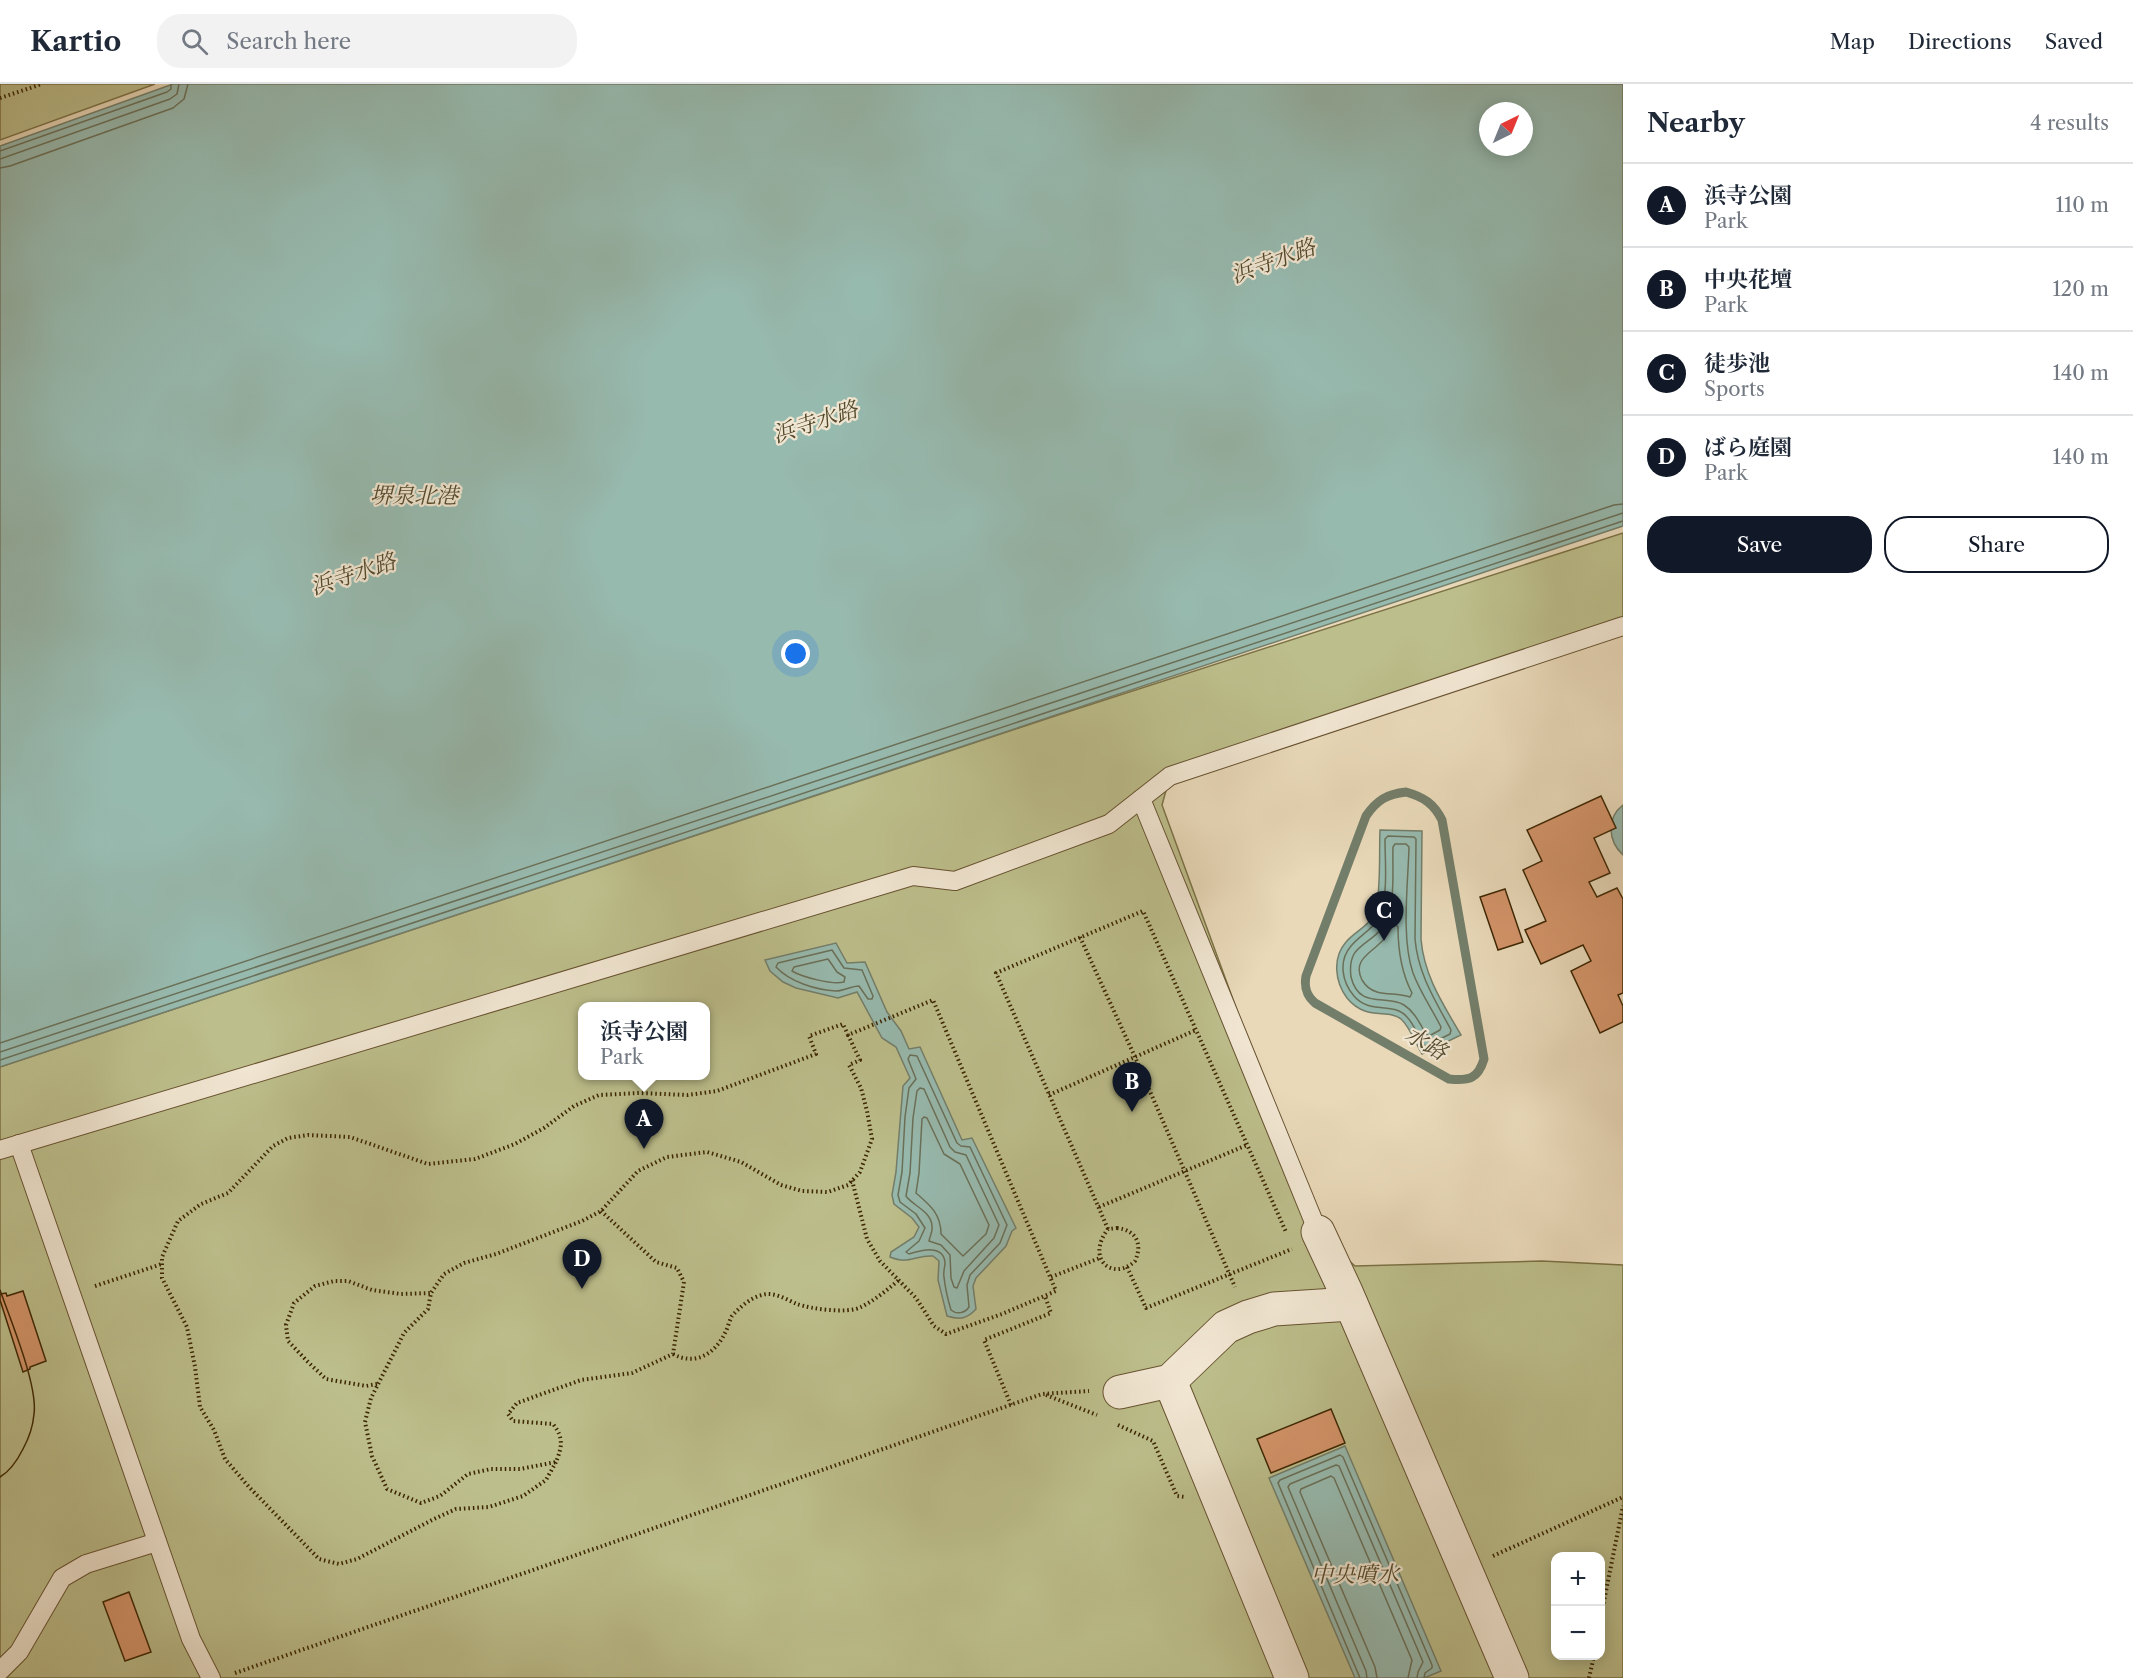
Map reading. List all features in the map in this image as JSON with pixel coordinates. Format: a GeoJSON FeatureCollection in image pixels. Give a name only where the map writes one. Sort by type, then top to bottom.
{"type":"FeatureCollection","features":[{"type":"Feature","properties":{"kind":"street"},"geometry":{"type":"LineString","coordinates":[[1318,1232],[1512,1678]]}},
{"type":"Feature","properties":{"kind":"street"},"geometry":{"type":"LineString","coordinates":[[1108,1406],[1170,1380],[1226,1327],[1248,1317],[1274,1309],[1351,1304]]}},
{"type":"Feature","properties":{"kind":"street"},"geometry":{"type":"LineString","coordinates":[[1170,1380],[1292,1678]]}},
{"type":"Feature","properties":{"kind":"lane"},"geometry":{"type":"LineString","coordinates":[[0,1150],[913,876],[955,881],[1109,824],[1170,776],[1623,626]]}},
{"type":"Feature","properties":{"kind":"lane"},"geometry":{"type":"LineString","coordinates":[[1142,799],[1318,1232]]}},
{"type":"Feature","properties":{"kind":"lane"},"geometry":{"type":"LineString","coordinates":[[19,1144],[191,1639],[211,1678]]}},
{"type":"Feature","properties":{"kind":"lane"},"geometry":{"type":"LineString","coordinates":[[0,1671],[19,1652],[62,1578],[86,1564],[157,1542]]}},
{"type":"Feature","properties":{"kind":"path"},"geometry":{"type":"LineString","coordinates":[[0,98],[42,84]]}},
{"type":"Feature","properties":{"kind":"path"},"geometry":{"type":"LineString","coordinates":[[1108,1229],[996,973],[1143,911],[1293,1249],[1146,1308],[1127,1267]]}},
{"type":"Feature","properties":{"kind":"path"},"geometry":{"type":"LineString","coordinates":[[1080,937],[1248,1317]]}},
{"type":"Feature","properties":{"kind":"path"},"geometry":{"type":"LineString","coordinates":[[848,1035],[933,1000],[1056,1291],[946,1334],[934,1326],[915,1298],[880,1261],[867,1239],[852,1180]]}},
{"type":"Feature","properties":{"kind":"path"},"geometry":{"type":"LineString","coordinates":[[556,1462],[520,1469],[491,1469],[468,1474],[440,1496],[421,1503],[387,1489],[372,1456],[365,1422],[370,1398],[404,1333],[428,1309],[431,1293],[444,1274],[464,1263],[582,1221],[601,1211],[638,1170],[667,1157],[707,1152],[741,1162],[782,1185],[802,1191],[828,1192],[848,1185],[860,1172],[872,1139],[861,1088],[849,1065],[860,1060],[843,1024],[809,1036],[816,1054],[717,1091],[688,1095],[639,1093],[599,1095],[574,1106],[544,1128],[515,1144],[475,1159],[428,1164],[350,1137],[308,1135],[288,1138],[273,1146],[228,1193],[201,1204],[178,1221],[162,1257],[162,1278],[187,1327],[200,1407],[214,1430],[225,1459],[319,1559],[339,1564],[357,1559],[456,1509],[489,1507],[523,1496],[546,1480],[556,1462],[562,1447],[561,1433],[553,1424],[513,1421],[508,1413],[517,1403],[581,1380],[632,1374],[673,1354]]}},
{"type":"Feature","properties":{"kind":"path"},"geometry":{"type":"LineString","coordinates":[[1049,1095],[1196,1030]]}},
{"type":"Feature","properties":{"kind":"path"},"geometry":{"type":"LineString","coordinates":[[1099,1207],[1247,1145]]}},
{"type":"Feature","properties":{"kind":"path"},"geometry":{"type":"LineString","coordinates":[[601,1211],[657,1262],[676,1268],[684,1282],[673,1354]]}},
{"type":"Feature","properties":{"kind":"path"},"geometry":{"type":"LineString","coordinates":[[1117,1228],[1130,1231],[1138,1241],[1138,1255],[1135,1261],[1127,1267],[1110,1268],[1100,1257],[1101,1238],[1108,1229],[1117,1228]]}},
{"type":"Feature","properties":{"kind":"path"},"geometry":{"type":"LineString","coordinates":[[1051,1278],[1100,1257]]}},
{"type":"Feature","properties":{"kind":"path"},"geometry":{"type":"LineString","coordinates":[[71,1294],[162,1264]]}},
{"type":"Feature","properties":{"kind":"path"},"geometry":{"type":"LineString","coordinates":[[673,1354],[680,1358],[696,1360],[710,1354],[724,1335],[731,1318],[744,1303],[764,1294],[783,1297],[798,1304],[833,1310],[859,1308],[899,1280]]}},
{"type":"Feature","properties":{"kind":"path"},"geometry":{"type":"LineString","coordinates":[[378,1384],[366,1386],[326,1379],[308,1362],[288,1341],[286,1325],[294,1303],[315,1286],[334,1281],[348,1281],[372,1290],[401,1294],[431,1293]]}},
{"type":"Feature","properties":{"kind":"path"},"geometry":{"type":"LineString","coordinates":[[1011,1405],[984,1340],[1051,1313],[1045,1296]]}},
{"type":"Feature","properties":{"kind":"path"},"geometry":{"type":"LineString","coordinates":[[1042,1394],[1108,1406]]}},
{"type":"Feature","properties":{"kind":"path"},"geometry":{"type":"LineString","coordinates":[[231,1674],[1042,1394],[1108,1406],[1153,1441],[1177,1496],[1218,1501]]}},
{"type":"Feature","properties":{"kind":"path"},"geometry":{"type":"LineString","coordinates":[[1465,1568],[1623,1497]]}},
{"type":"Feature","properties":{"kind":"path"},"geometry":{"type":"LineString","coordinates":[[1603,1606],[1623,1506]]}},
{"type":"Feature","properties":{"kind":"path"},"geometry":{"type":"LineString","coordinates":[[1589,1678],[1593,1660]]}},
{"type":"Feature","properties":{"kind":"green space"},"geometry":{"type":"Polygon","coordinates":[[[0,84],[155,84],[0,140],[0,84]]]}},
{"type":"Feature","properties":{"kind":"green space"},"geometry":{"type":"Polygon","coordinates":[[[1623,533],[1623,626],[1170,776],[1162,805],[1318,1232],[1355,1266],[1542,1261],[1623,1265],[1623,1678],[0,1678],[0,1067],[1055,716],[1623,533]]]}},
{"type":"Feature","properties":{"kind":"water","name":"堺泉北港"},"geometry":{"type":"Polygon","coordinates":[[[173,84],[1623,84],[1623,526],[0,1067],[0,146],[173,84]]]}},
{"type":"Feature","properties":{"kind":"water"},"geometry":{"type":"Polygon","coordinates":[[[1623,805],[1623,855],[1614,843],[1611,830],[1614,816],[1623,805]]]}},
{"type":"Feature","properties":{"kind":"water"},"geometry":{"type":"Polygon","coordinates":[[[1380,830],[1422,831],[1421,939],[1423,952],[1435,989],[1461,1035],[1422,1054],[1401,1019],[1389,1014],[1362,1010],[1354,1005],[1343,992],[1338,977],[1337,963],[1342,948],[1371,920],[1376,909],[1380,830]]]}},
{"type":"Feature","properties":{"kind":"water"},"geometry":{"type":"Polygon","coordinates":[[[836,943],[847,963],[865,962],[887,1012],[901,1031],[909,1049],[920,1047],[962,1140],[972,1138],[1016,1228],[1012,1231],[1006,1246],[976,1278],[973,1286],[976,1309],[966,1317],[947,1316],[938,1280],[939,1261],[933,1256],[907,1260],[890,1257],[891,1252],[914,1237],[919,1227],[912,1218],[894,1204],[892,1195],[903,1086],[910,1078],[896,1047],[882,1038],[857,992],[838,998],[796,988],[783,982],[770,971],[765,960],[836,943]]]}},
{"type":"Feature","properties":{"kind":"water","name":"中央噴水"},"geometry":{"type":"Polygon","coordinates":[[[1345,1446],[1441,1671],[1424,1678],[1355,1678],[1269,1478],[1345,1446]]]}},
{"type":"Feature","properties":{"kind":"building"},"geometry":{"type":"Polygon","coordinates":[[[1601,796],[1616,828],[1594,838],[1610,873],[1589,882],[1597,897],[1617,888],[1623,899],[1623,993],[1618,995],[1623,1006],[1623,1022],[1600,1033],[1571,971],[1591,961],[1583,945],[1541,964],[1525,930],[1546,921],[1523,870],[1542,861],[1527,830],[1601,796]]]}},
{"type":"Feature","properties":{"kind":"building"},"geometry":{"type":"Polygon","coordinates":[[[1505,889],[1523,942],[1498,950],[1480,897],[1505,889]]]}},
{"type":"Feature","properties":{"kind":"building"},"geometry":{"type":"Polygon","coordinates":[[[23,1291],[46,1361],[23,1372],[0,1294],[6,1293],[7,1296],[23,1291]]]}},
{"type":"Feature","properties":{"kind":"building"},"geometry":{"type":"Polygon","coordinates":[[[1331,1409],[1345,1443],[1271,1473],[1257,1439],[1331,1409]]]}},
{"type":"Feature","properties":{"kind":"building"},"geometry":{"type":"Polygon","coordinates":[[[129,1592],[151,1652],[125,1661],[103,1602],[129,1592]]]}},
{"type":"Feature","properties":{"kind":"waterway","name":"水路"},"geometry":{"type":"LineString","coordinates":[[1406,792],[1428,802],[1442,820],[1484,1059],[1476,1075],[1467,1079],[1449,1079],[1315,1003],[1306,987],[1306,976],[1366,816],[1383,799],[1393,794],[1406,792]]}},
{"type":"Feature","properties":{"kind":"tram line"},"geometry":{"type":"LineString","coordinates":[[0,1290],[28,1370],[34,1402],[33,1423],[27,1441],[13,1464],[0,1477]]}},
{"type":"Feature","properties":{"kind":"place","name":"徒歩池"},"geometry":{"type":"Point","coordinates":[1384,941]}},
{"type":"Feature","properties":{"kind":"place","name":"中央花壇"},"geometry":{"type":"Point","coordinates":[1132,1112]}},
{"type":"Feature","properties":{"kind":"place","name":"浜寺公園"},"geometry":{"type":"Point","coordinates":[644,1149]}},
{"type":"Feature","properties":{"kind":"place","name":"ばら庭園"},"geometry":{"type":"Point","coordinates":[582,1289]}},
{"type":"Feature","properties":{"kind":"water label","name":"浜寺水路"},"geometry":{"type":"Point","coordinates":[1273,261]}},
{"type":"Feature","properties":{"kind":"water label","name":"浜寺水路"},"geometry":{"type":"Point","coordinates":[815,422]}},
{"type":"Feature","properties":{"kind":"water label","name":"浜寺水路"},"geometry":{"type":"Point","coordinates":[353,574]}}]}
